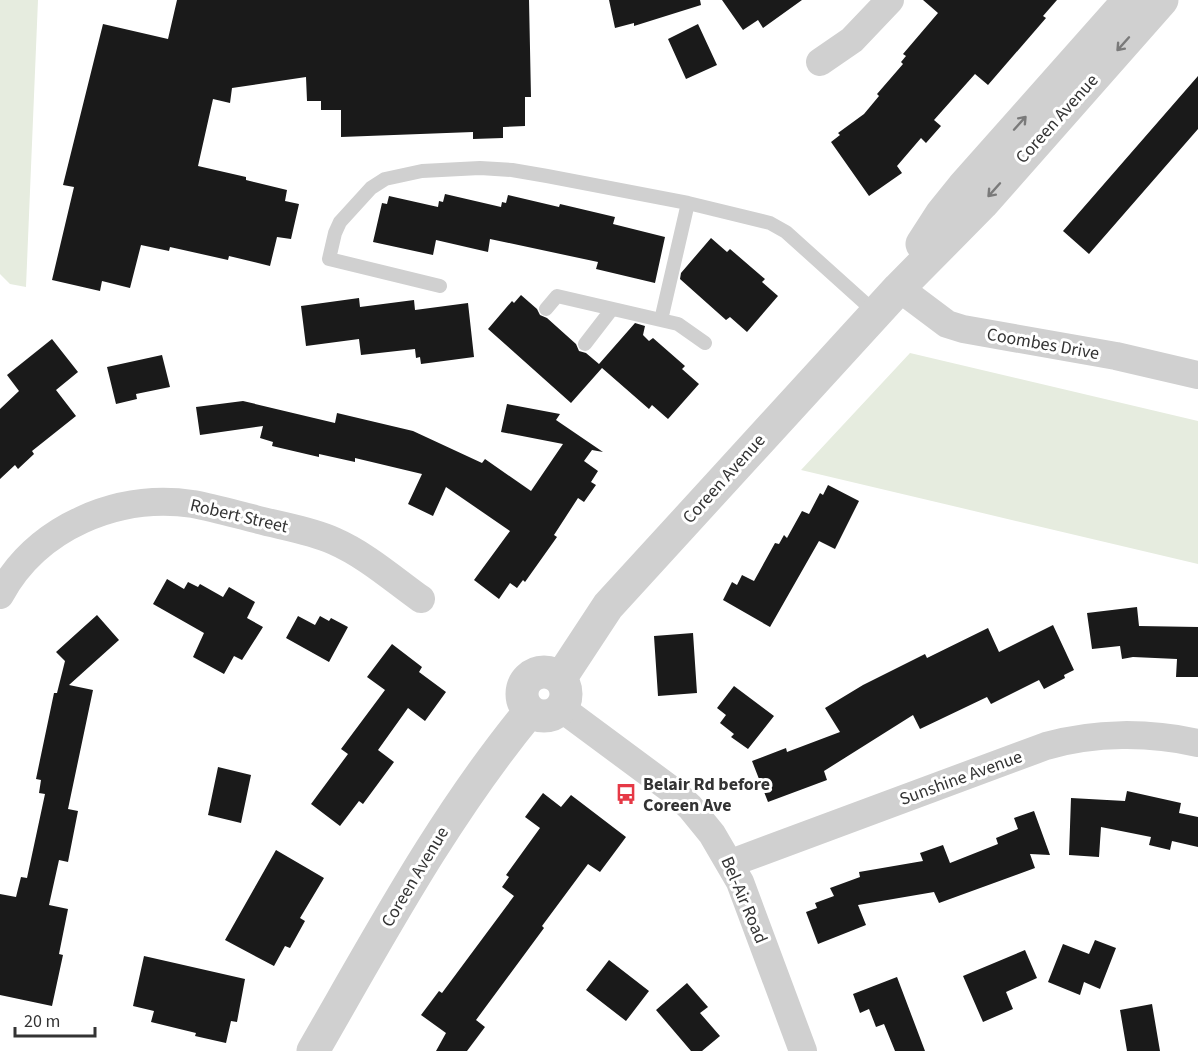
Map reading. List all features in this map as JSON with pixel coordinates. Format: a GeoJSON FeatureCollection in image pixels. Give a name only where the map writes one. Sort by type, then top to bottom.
{"type":"FeatureCollection","features":[{"type":"Feature","properties":{"kind":"street"},"geometry":{"type":"LineString","coordinates":[[820,62],[852,40],[890,0]]}},
{"type":"Feature","properties":{"kind":"street","name":"Coreen Avenue"},"geometry":{"type":"LineString","coordinates":[[899,288],[925,239],[942,213],[1129,0]]}},
{"type":"Feature","properties":{"kind":"street","name":"Coreen Avenue"},"geometry":{"type":"LineString","coordinates":[[313,1051],[406,890],[450,820],[494,756],[550,699],[608,606],[899,288],[982,204],[1162,0]]}},
{"type":"Feature","properties":{"kind":"street","name":"Coombes Drive"},"geometry":{"type":"LineString","coordinates":[[899,288],[947,324],[963,329],[1116,356],[1198,375]]}},
{"type":"Feature","properties":{"kind":"street","name":"Robert Street"},"geometry":{"type":"LineString","coordinates":[[0,595],[19,565],[37,547],[74,523],[95,514],[122,507],[172,503],[194,504],[334,540],[359,554],[421,599]]}},
{"type":"Feature","properties":{"kind":"street","name":"Bel-Air Road"},"geometry":{"type":"LineString","coordinates":[[550,699],[673,791],[702,820],[731,863],[740,882],[803,1051]]}},
{"type":"Feature","properties":{"kind":"street","name":"Sunshine Avenue"},"geometry":{"type":"LineString","coordinates":[[731,863],[1024,754],[1069,740],[1097,736],[1159,736],[1198,744]]}},
{"type":"Feature","properties":{"kind":"lane"},"geometry":{"type":"LineString","coordinates":[[440,286],[329,259],[340,222],[371,188],[385,179],[422,171],[480,168],[512,170],[688,203],[779,226],[876,313]]}},
{"type":"Feature","properties":{"kind":"lane"},"geometry":{"type":"LineString","coordinates":[[661,320],[688,203]]}},
{"type":"Feature","properties":{"kind":"lane"},"geometry":{"type":"LineString","coordinates":[[546,309],[557,296],[678,324],[705,342]]}},
{"type":"Feature","properties":{"kind":"lane"},"geometry":{"type":"LineString","coordinates":[[585,344],[612,309]]}},
{"type":"Feature","properties":{"kind":"shaded area"},"geometry":{"type":"Polygon","coordinates":[[[0,0],[38,0],[26,287],[10,284],[0,274],[0,0]]]}},
{"type":"Feature","properties":{"kind":"shaded area"},"geometry":{"type":"Polygon","coordinates":[[[910,353],[1198,421],[1198,564],[801,470],[910,353]]]}},
{"type":"Feature","properties":{"kind":"building"},"geometry":{"type":"Polygon","coordinates":[[[177,0],[529,0],[531,97],[525,97],[525,126],[503,127],[503,138],[473,139],[473,132],[341,137],[341,110],[321,110],[321,101],[307,101],[306,77],[232,88],[230,103],[213,99],[198,166],[246,177],[246,180],[287,190],[285,201],[299,204],[291,239],[277,237],[270,266],[229,256],[228,260],[170,247],[169,251],[141,245],[130,288],[102,281],[100,291],[52,280],[74,187],[63,185],[103,24],[168,39],[177,0]]]}},
{"type":"Feature","properties":{"kind":"building"},"geometry":{"type":"Polygon","coordinates":[[[609,0],[700,0],[701,5],[634,26],[634,23],[615,28],[609,0]]]}},
{"type":"Feature","properties":{"kind":"building"},"geometry":{"type":"Polygon","coordinates":[[[722,0],[802,0],[763,28],[758,20],[743,30],[722,0]]]}},
{"type":"Feature","properties":{"kind":"building"},"geometry":{"type":"Polygon","coordinates":[[[923,0],[1057,0],[1043,16],[1046,18],[988,85],[975,74],[934,120],[941,126],[926,143],[921,138],[897,166],[902,173],[869,196],[831,142],[840,135],[838,133],[864,114],[879,96],[877,94],[903,64],[901,62],[906,56],[903,54],[938,13],[923,0]]]}},
{"type":"Feature","properties":{"kind":"building"},"geometry":{"type":"Polygon","coordinates":[[[698,24],[717,65],[686,79],[668,39],[698,24]]]}},
{"type":"Feature","properties":{"kind":"building"},"geometry":{"type":"Polygon","coordinates":[[[1198,76],[1198,129],[1089,254],[1063,231],[1198,76]]]}},
{"type":"Feature","properties":{"kind":"building"},"geometry":{"type":"Polygon","coordinates":[[[445,194],[501,207],[502,202],[506,203],[508,195],[559,207],[560,204],[615,217],[613,224],[665,237],[655,283],[596,269],[598,262],[490,239],[488,252],[436,240],[433,255],[373,242],[382,203],[387,204],[389,196],[438,207],[439,201],[443,202],[445,194]]]}},
{"type":"Feature","properties":{"kind":"building"},"geometry":{"type":"Polygon","coordinates":[[[711,238],[727,252],[730,249],[765,279],[762,282],[778,296],[747,332],[730,317],[726,320],[680,279],[681,273],[711,238]]]}},
{"type":"Feature","properties":{"kind":"building"},"geometry":{"type":"Polygon","coordinates":[[[521,295],[537,309],[540,315],[547,318],[576,344],[579,351],[586,353],[599,364],[635,323],[645,326],[643,335],[649,341],[653,338],[685,366],[682,369],[699,384],[668,419],[652,405],[649,409],[602,368],[571,403],[488,329],[512,301],[514,303],[521,295]]]}},
{"type":"Feature","properties":{"kind":"building"},"geometry":{"type":"Polygon","coordinates":[[[359,298],[360,307],[414,300],[415,310],[468,303],[474,357],[421,364],[420,357],[416,358],[415,349],[361,355],[359,339],[306,346],[301,306],[359,298]]]}},
{"type":"Feature","properties":{"kind":"building"},"geometry":{"type":"Polygon","coordinates":[[[52,339],[78,372],[56,390],[76,416],[32,451],[34,454],[18,469],[15,465],[0,479],[0,409],[19,391],[7,375],[52,339]]]}},
{"type":"Feature","properties":{"kind":"building"},"geometry":{"type":"Polygon","coordinates":[[[162,355],[170,387],[136,394],[137,399],[116,404],[107,367],[162,355]]]}},
{"type":"Feature","properties":{"kind":"building"},"geometry":{"type":"Polygon","coordinates":[[[243,401],[335,423],[337,413],[413,431],[482,463],[485,459],[531,491],[563,444],[501,432],[507,404],[560,414],[556,420],[603,452],[592,450],[584,461],[598,471],[591,482],[596,485],[584,502],[578,498],[554,535],[557,537],[525,582],[523,580],[517,588],[510,583],[499,599],[474,580],[510,531],[446,487],[433,516],[408,504],[422,474],[355,458],[355,462],[319,454],[319,457],[272,446],[273,442],[260,438],[263,426],[200,435],[196,407],[243,401]]]}},
{"type":"Feature","properties":{"kind":"building"},"geometry":{"type":"Polygon","coordinates":[[[828,485],[859,501],[835,549],[819,541],[770,627],[723,600],[732,582],[737,585],[742,575],[754,581],[775,543],[779,544],[784,535],[787,538],[802,511],[809,514],[820,493],[823,495],[828,485]]]}},
{"type":"Feature","properties":{"kind":"building"},"geometry":{"type":"Polygon","coordinates":[[[167,579],[184,589],[188,582],[198,587],[200,584],[223,597],[229,587],[255,602],[247,618],[263,627],[242,660],[234,656],[224,674],[193,657],[204,633],[153,604],[167,579]]]}},
{"type":"Feature","properties":{"kind":"building"},"geometry":{"type":"Polygon","coordinates":[[[1137,607],[1139,626],[1198,627],[1198,677],[1176,677],[1177,659],[1133,657],[1122,659],[1120,646],[1092,649],[1087,613],[1137,607]]]}},
{"type":"Feature","properties":{"kind":"building"},"geometry":{"type":"Polygon","coordinates":[[[97,615],[119,640],[69,685],[93,690],[68,809],[78,811],[68,862],[59,860],[49,905],[68,909],[59,954],[63,955],[52,1006],[0,995],[0,894],[16,897],[21,877],[27,878],[45,794],[39,793],[41,780],[36,779],[54,693],[57,693],[65,661],[56,652],[97,615]]]}},
{"type":"Feature","properties":{"kind":"building"},"geometry":{"type":"Polygon","coordinates":[[[298,616],[315,625],[320,616],[329,621],[331,618],[348,627],[329,662],[286,638],[298,616]]]}},
{"type":"Feature","properties":{"kind":"building"},"geometry":{"type":"Polygon","coordinates":[[[1053,625],[1074,670],[1064,675],[1065,678],[1044,689],[1039,680],[991,704],[987,697],[920,729],[913,715],[824,771],[827,780],[768,802],[752,761],[786,748],[787,752],[840,732],[825,708],[863,685],[925,654],[927,658],[988,628],[999,652],[1053,625]]]}},
{"type":"Feature","properties":{"kind":"building"},"geometry":{"type":"Polygon","coordinates":[[[693,633],[697,693],[658,696],[654,636],[693,633]]]}},
{"type":"Feature","properties":{"kind":"building"},"geometry":{"type":"Polygon","coordinates":[[[392,644],[422,667],[419,672],[446,692],[425,721],[408,708],[378,750],[394,762],[363,804],[359,801],[340,826],[311,804],[348,754],[341,749],[385,690],[367,677],[392,644]]]}},
{"type":"Feature","properties":{"kind":"building"},"geometry":{"type":"Polygon","coordinates":[[[734,686],[774,716],[748,749],[731,737],[734,734],[720,723],[726,715],[717,708],[734,686]]]}},
{"type":"Feature","properties":{"kind":"building"},"geometry":{"type":"Polygon","coordinates":[[[218,767],[251,775],[241,823],[208,815],[218,767]]]}},
{"type":"Feature","properties":{"kind":"building"},"geometry":{"type":"Polygon","coordinates":[[[1127,791],[1181,803],[1179,813],[1198,817],[1198,847],[1172,841],[1170,850],[1149,845],[1151,837],[1101,827],[1099,857],[1069,855],[1071,798],[1125,801],[1127,791]]]}},
{"type":"Feature","properties":{"kind":"building"},"geometry":{"type":"Polygon","coordinates":[[[543,793],[561,807],[571,795],[626,837],[600,872],[588,864],[476,1020],[485,1027],[467,1051],[436,1051],[446,1033],[421,1015],[439,991],[442,993],[514,896],[502,887],[509,877],[506,875],[540,828],[525,817],[543,793]]]}},
{"type":"Feature","properties":{"kind":"building"},"geometry":{"type":"Polygon","coordinates":[[[1034,811],[1050,855],[1030,854],[1035,868],[939,903],[934,892],[858,905],[866,925],[818,944],[806,912],[817,908],[815,903],[834,896],[830,888],[860,877],[859,872],[923,861],[920,853],[943,845],[950,863],[998,844],[996,838],[1018,829],[1014,818],[1034,811]]]}},
{"type":"Feature","properties":{"kind":"building"},"geometry":{"type":"Polygon","coordinates":[[[276,850],[324,878],[300,918],[305,921],[290,948],[285,946],[274,966],[225,940],[276,850]]]}},
{"type":"Feature","properties":{"kind":"building"},"geometry":{"type":"Polygon","coordinates":[[[1095,940],[1116,948],[1100,989],[1084,982],[1080,995],[1048,982],[1063,944],[1089,954],[1095,940]]]}},
{"type":"Feature","properties":{"kind":"building"},"geometry":{"type":"Polygon","coordinates":[[[1025,950],[1037,978],[1006,992],[1013,1009],[983,1022],[963,976],[1025,950]]]}},
{"type":"Feature","properties":{"kind":"building"},"geometry":{"type":"Polygon","coordinates":[[[144,956],[245,979],[237,1022],[231,1021],[226,1043],[151,1022],[154,1011],[133,1006],[144,956]]]}},
{"type":"Feature","properties":{"kind":"building"},"geometry":{"type":"Polygon","coordinates":[[[609,960],[649,991],[626,1021],[586,990],[609,960]]]}},
{"type":"Feature","properties":{"kind":"building"},"geometry":{"type":"Polygon","coordinates":[[[897,977],[925,1051],[895,1051],[884,1024],[876,1027],[869,1009],[860,1013],[853,994],[897,977]]]}},
{"type":"Feature","properties":{"kind":"building"},"geometry":{"type":"Polygon","coordinates":[[[687,983],[708,1007],[700,1013],[720,1036],[702,1051],[691,1051],[656,1010],[687,983]]]}},
{"type":"Feature","properties":{"kind":"building"},"geometry":{"type":"Polygon","coordinates":[[[1152,1004],[1160,1051],[1127,1051],[1120,1010],[1152,1004]]]}},
{"type":"Feature","properties":{"kind":"place","name":"Belair Rd before Coreen Ave"},"geometry":{"type":"Point","coordinates":[626,794]}}]}
